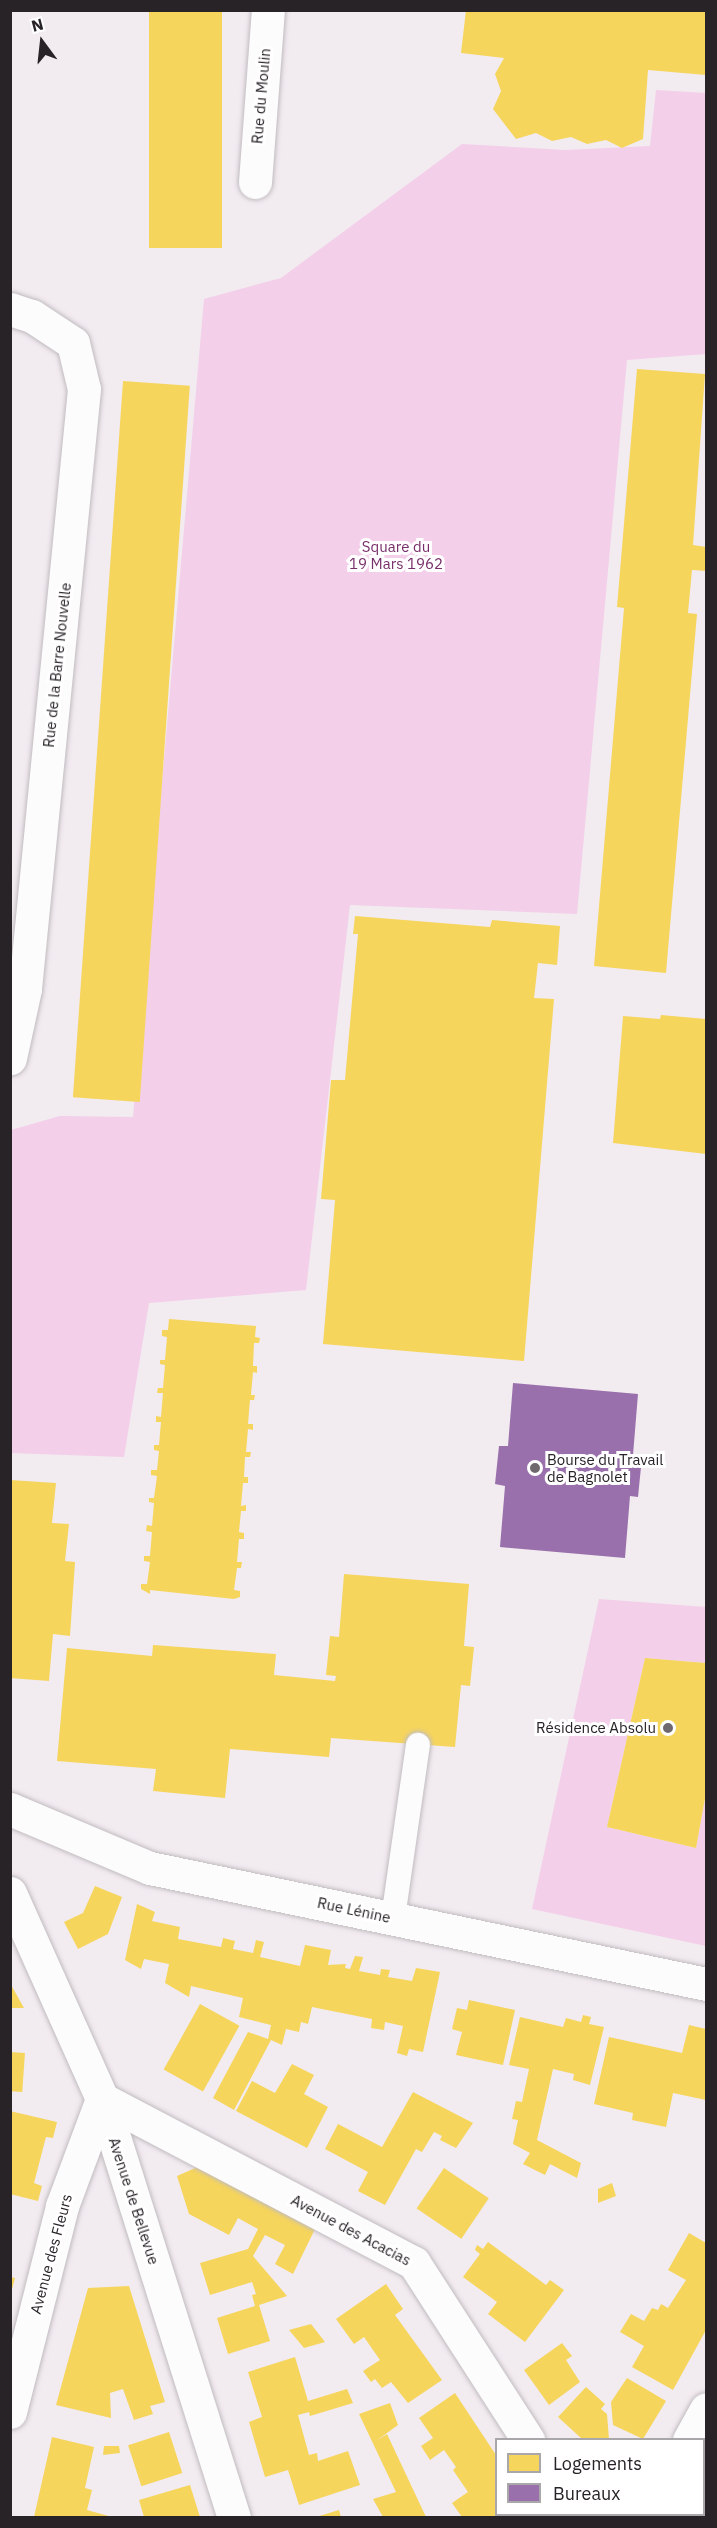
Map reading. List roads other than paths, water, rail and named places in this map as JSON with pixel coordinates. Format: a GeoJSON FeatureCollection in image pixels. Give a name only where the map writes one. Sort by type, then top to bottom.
{"type":"FeatureCollection","features":[{"type":"Feature","properties":{"kind":"street","name":"Rue du Moulin"},"geometry":{"type":"LineString","coordinates":[[255,182],[268,10]]}},
{"type":"Feature","properties":{"kind":"street","name":"Rue de la Barre Nouvelle"},"geometry":{"type":"LineString","coordinates":[[10,309],[32,316],[73,343],[84,389],[25,989],[10,1058]]}},
{"type":"Feature","properties":{"kind":"street","name":"Rue Lénine"},"geometry":{"type":"LineString","coordinates":[[10,1809],[150,1868],[706,1984]]}},
{"type":"Feature","properties":{"kind":"street","name":"Avenue de Bellevue"},"geometry":{"type":"LineString","coordinates":[[10,1893],[102,2099],[234,2517]]}},
{"type":"Feature","properties":{"kind":"street","name":"Avenue des Fleurs"},"geometry":{"type":"LineString","coordinates":[[10,2412],[62,2206],[102,2099]]}},
{"type":"Feature","properties":{"kind":"street","name":"Avenue des Acacias"},"geometry":{"type":"LineString","coordinates":[[102,2099],[414,2263],[527,2438]]}},
{"type":"Feature","properties":{"kind":"street"},"geometry":{"type":"LineString","coordinates":[[690,2438],[706,2409]]}},
{"type":"Feature","properties":{"kind":"lane"},"geometry":{"type":"LineString","coordinates":[[393,1918],[418,1745]]}},
{"type":"Feature","properties":{"kind":"place","name":"Bourse du Travail de Bagnolet"},"geometry":{"type":"Point","coordinates":[535,1468]}},
{"type":"Feature","properties":{"kind":"place","name":"Résidence Absolu"},"geometry":{"type":"Point","coordinates":[668,1728]}},
{"type":"Feature","properties":{"kind":"park label","name":"Square du 19 Mars 1962"},"geometry":{"type":"Point","coordinates":[396,554]}}]}
